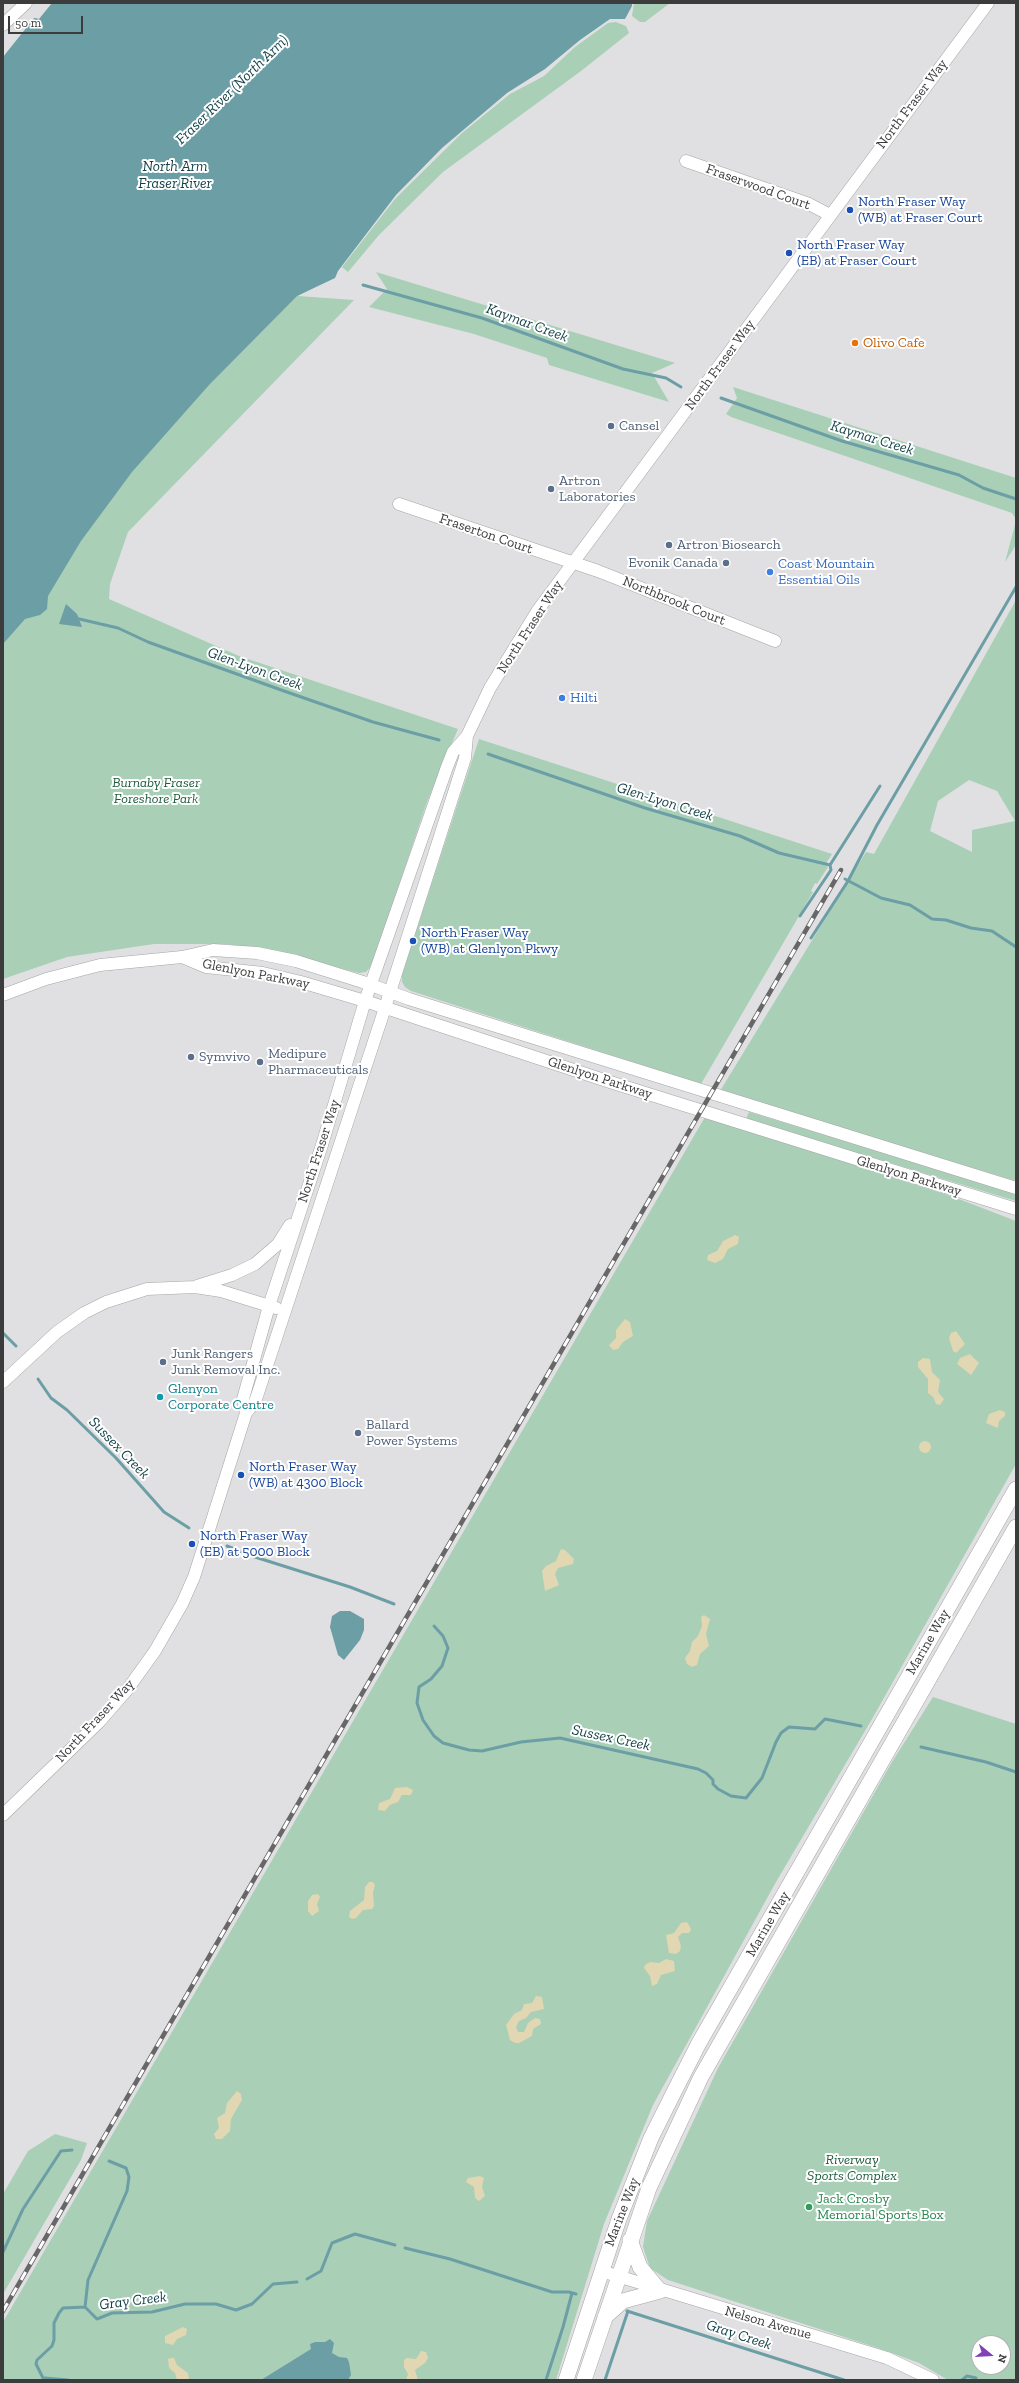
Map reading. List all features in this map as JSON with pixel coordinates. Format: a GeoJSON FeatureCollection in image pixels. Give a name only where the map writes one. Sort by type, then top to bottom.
{"type":"FeatureCollection","features":[{"type":"Feature","properties":{"kind":"main road","name":"Marine Way"},"geometry":{"type":"LineString","coordinates":[[566,2380],[619,2219],[651,2138],[699,2043],[1016,1489]]}},
{"type":"Feature","properties":{"kind":"main road","name":"Marine Way"},"geometry":{"type":"LineString","coordinates":[[584,2380],[630,2240],[649,2188],[701,2077],[1016,1527]]}},
{"type":"Feature","properties":{"kind":"main road"},"geometry":{"type":"LineString","coordinates":[[604,2318],[622,2301],[660,2291],[640,2267],[630,2240]]}},
{"type":"Feature","properties":{"kind":"street"},"geometry":{"type":"LineString","coordinates":[[3,25],[26,3]]}},
{"type":"Feature","properties":{"kind":"street","name":"North Fraser Way"},"geometry":{"type":"LineString","coordinates":[[246,1413],[243,1399],[269,1306],[322,1144],[365,1001],[453,752],[467,736],[507,658],[538,610],[988,3]]}},
{"type":"Feature","properties":{"kind":"street","name":"Fraserwood Court"},"geometry":{"type":"LineString","coordinates":[[686,161],[809,204],[830,215]]}},
{"type":"Feature","properties":{"kind":"street","name":"Fraserton Court"},"geometry":{"type":"LineString","coordinates":[[398,504],[573,563]]}},
{"type":"Feature","properties":{"kind":"street","name":"Northbrook Court"},"geometry":{"type":"LineString","coordinates":[[573,563],[598,571],[775,641]]}},
{"type":"Feature","properties":{"kind":"street","name":"North Fraser Way"},"geometry":{"type":"LineString","coordinates":[[3,1815],[99,1722],[127,1690],[155,1651],[182,1604],[194,1577],[246,1413],[256,1402],[390,992],[465,758],[467,736]]}},
{"type":"Feature","properties":{"kind":"street","name":"Glenlyon Parkway"},"geometry":{"type":"LineString","coordinates":[[3,995],[46,979],[100,965],[182,957],[213,950],[257,953],[296,961],[371,984],[390,992],[1016,1188]]}},
{"type":"Feature","properties":{"kind":"street","name":"Glenlyon Parkway"},"geometry":{"type":"LineString","coordinates":[[182,957],[206,967],[262,973],[301,982],[385,1007],[610,1082],[1016,1209]]}},
{"type":"Feature","properties":{"kind":"street"},"geometry":{"type":"LineString","coordinates":[[195,1287],[232,1275],[254,1264],[278,1244],[299,1212]]}},
{"type":"Feature","properties":{"kind":"street"},"geometry":{"type":"LineString","coordinates":[[3,1382],[57,1332],[84,1313],[106,1302],[147,1289],[195,1287],[221,1291],[285,1311]]}},
{"type":"Feature","properties":{"kind":"street","name":"Nelson Avenue"},"geometry":{"type":"LineString","coordinates":[[601,2272],[886,2358],[933,2380]]}},
{"type":"Feature","properties":{"kind":"green space"},"geometry":{"type":"Polygon","coordinates":[[[634,3],[670,3],[645,22],[640,22],[632,16],[634,3]]]}},
{"type":"Feature","properties":{"kind":"green space"},"geometry":{"type":"Polygon","coordinates":[[[616,22],[626,26],[629,33],[581,71],[443,172],[379,235],[348,272],[342,267],[395,199],[462,133],[510,94],[544,76],[575,47],[608,23],[616,22]]]}},
{"type":"Feature","properties":{"kind":"green space"},"geometry":{"type":"Polygon","coordinates":[[[376,272],[675,363],[652,373],[669,402],[549,365],[547,358],[474,334],[369,307],[387,289],[376,272]]]}},
{"type":"Feature","properties":{"kind":"green space","name":"Burnaby Fraser Foreshore Park"},"geometry":{"type":"Polygon","coordinates":[[[329,279],[298,296],[354,300],[128,532],[110,584],[109,599],[239,656],[458,729],[427,802],[372,965],[366,972],[359,973],[269,950],[226,944],[154,944],[67,957],[3,979],[3,614],[37,573],[222,325],[329,279]]]}},
{"type":"Feature","properties":{"kind":"green space"},"geometry":{"type":"Polygon","coordinates":[[[733,387],[1016,478],[1016,519],[1012,513],[731,417],[726,414],[737,398],[733,387]]]}},
{"type":"Feature","properties":{"kind":"green space"},"geometry":{"type":"Polygon","coordinates":[[[1016,521],[1016,545],[1005,562],[1016,521]]]}},
{"type":"Feature","properties":{"kind":"green space"},"geometry":{"type":"Polygon","coordinates":[[[1016,600],[1016,1181],[720,1091],[866,852],[874,854],[1016,600]],[[969,780],[938,801],[930,831],[972,852],[972,830],[1015,821],[997,791],[969,780]]]}},
{"type":"Feature","properties":{"kind":"green space"},"geometry":{"type":"Polygon","coordinates":[[[479,739],[832,854],[825,865],[828,867],[817,884],[815,883],[811,891],[813,892],[701,1084],[411,991],[405,987],[402,982],[402,974],[479,739]]]}},
{"type":"Feature","properties":{"kind":"green space"},"geometry":{"type":"Polygon","coordinates":[[[749,1112],[1016,1193],[1016,1201],[746,1119],[749,1112]]]}},
{"type":"Feature","properties":{"kind":"green space"},"geometry":{"type":"Polygon","coordinates":[[[705,1117],[951,1196],[1016,1221],[1016,1464],[872,1719],[776,1882],[653,2105],[604,2224],[556,2380],[3,2380],[3,2322],[705,1117]]]}},
{"type":"Feature","properties":{"kind":"green space","name":"Riverway Sports Complex"},"geometry":{"type":"Polygon","coordinates":[[[933,1697],[1016,1724],[1016,2380],[948,2380],[919,2363],[881,2349],[668,2280],[650,2268],[643,2247],[647,2221],[718,2068],[892,1762],[933,1697]]]}},
{"type":"Feature","properties":{"kind":"green space"},"geometry":{"type":"Polygon","coordinates":[[[55,2134],[87,2143],[81,2160],[3,2294],[3,2194],[28,2151],[55,2134]]]}},
{"type":"Feature","properties":{"kind":"sand"},"geometry":{"type":"Polygon","coordinates":[[[735,1235],[739,1237],[738,1244],[728,1249],[723,1259],[715,1263],[707,1260],[708,1255],[717,1251],[723,1241],[735,1235]]]}},
{"type":"Feature","properties":{"kind":"sand"},"geometry":{"type":"Polygon","coordinates":[[[625,1319],[630,1322],[633,1336],[623,1342],[618,1349],[613,1350],[609,1345],[616,1338],[616,1330],[625,1319]]]}},
{"type":"Feature","properties":{"kind":"sand"},"geometry":{"type":"Polygon","coordinates":[[[956,1331],[965,1344],[956,1353],[953,1351],[949,1338],[951,1333],[956,1331]]]}},
{"type":"Feature","properties":{"kind":"sand"},"geometry":{"type":"Polygon","coordinates":[[[970,1354],[979,1363],[971,1375],[957,1364],[960,1358],[970,1354]]]}},
{"type":"Feature","properties":{"kind":"sand"},"geometry":{"type":"Polygon","coordinates":[[[923,1358],[930,1359],[932,1372],[940,1380],[938,1392],[944,1399],[940,1405],[936,1404],[933,1397],[928,1393],[928,1379],[918,1367],[918,1362],[923,1358]]]}},
{"type":"Feature","properties":{"kind":"sand"},"geometry":{"type":"Polygon","coordinates":[[[1000,1410],[1005,1412],[1005,1416],[999,1421],[998,1428],[986,1423],[989,1414],[1000,1410]]]}},
{"type":"Feature","properties":{"kind":"sand"},"geometry":{"type":"Polygon","coordinates":[[[927,1441],[930,1442],[930,1452],[923,1453],[920,1452],[919,1445],[920,1442],[927,1441]]]}},
{"type":"Feature","properties":{"kind":"sand"},"geometry":{"type":"Polygon","coordinates":[[[561,1549],[565,1550],[574,1559],[573,1564],[558,1568],[555,1574],[559,1585],[545,1591],[542,1571],[546,1566],[556,1561],[561,1549]]]}},
{"type":"Feature","properties":{"kind":"sand"},"geometry":{"type":"Polygon","coordinates":[[[704,1615],[710,1619],[706,1634],[709,1646],[700,1654],[697,1665],[692,1667],[687,1664],[685,1658],[690,1651],[692,1642],[698,1636],[702,1626],[701,1617],[704,1615]]]}},
{"type":"Feature","properties":{"kind":"sand"},"geometry":{"type":"Polygon","coordinates":[[[407,1787],[413,1790],[411,1795],[402,1795],[398,1802],[390,1805],[385,1811],[378,1810],[379,1803],[390,1799],[395,1788],[407,1787]]]}},
{"type":"Feature","properties":{"kind":"sand"},"geometry":{"type":"Polygon","coordinates":[[[369,1882],[373,1882],[375,1885],[373,1893],[374,1906],[372,1909],[363,1910],[356,1918],[352,1919],[349,1917],[350,1911],[364,1900],[365,1887],[369,1882]]]}},
{"type":"Feature","properties":{"kind":"sand"},"geometry":{"type":"Polygon","coordinates":[[[318,1894],[320,1897],[317,1904],[319,1911],[312,1916],[308,1911],[308,1901],[312,1895],[318,1894]]]}},
{"type":"Feature","properties":{"kind":"sand"},"geometry":{"type":"Polygon","coordinates":[[[687,1922],[691,1929],[689,1933],[682,1933],[678,1937],[681,1946],[680,1951],[676,1954],[669,1953],[666,1935],[674,1933],[681,1923],[687,1922]]]}},
{"type":"Feature","properties":{"kind":"sand"},"geometry":{"type":"Polygon","coordinates":[[[666,1959],[674,1961],[675,1971],[661,1975],[657,1984],[652,1986],[650,1976],[644,1968],[645,1965],[650,1962],[659,1963],[666,1959]]]}},
{"type":"Feature","properties":{"kind":"sand"},"geometry":{"type":"Polygon","coordinates":[[[536,1996],[542,1997],[544,2009],[531,2012],[526,2018],[519,2021],[516,2027],[518,2032],[524,2032],[528,2023],[535,2018],[540,2019],[541,2024],[533,2029],[532,2036],[519,2043],[515,2043],[510,2040],[506,2025],[514,2014],[522,2010],[524,2004],[532,2003],[536,1996]]]}},
{"type":"Feature","properties":{"kind":"sand"},"geometry":{"type":"Polygon","coordinates":[[[237,2091],[241,2094],[242,2100],[231,2119],[230,2131],[222,2139],[216,2139],[214,2134],[219,2128],[217,2118],[225,2113],[227,2103],[237,2091]]]}},
{"type":"Feature","properties":{"kind":"sand"},"geometry":{"type":"Polygon","coordinates":[[[480,2176],[484,2178],[482,2187],[485,2196],[479,2201],[475,2198],[474,2187],[466,2182],[468,2178],[480,2176]]]}},
{"type":"Feature","properties":{"kind":"sand"},"geometry":{"type":"Polygon","coordinates":[[[183,2327],[187,2329],[186,2335],[177,2339],[173,2345],[165,2343],[165,2336],[183,2327]]]}},
{"type":"Feature","properties":{"kind":"sand"},"geometry":{"type":"Polygon","coordinates":[[[421,2351],[426,2352],[428,2358],[425,2363],[415,2370],[418,2380],[406,2380],[408,2374],[404,2367],[404,2360],[407,2358],[416,2359],[421,2351]]]}},
{"type":"Feature","properties":{"kind":"sand"},"geometry":{"type":"Polygon","coordinates":[[[174,2358],[177,2365],[188,2373],[189,2380],[177,2380],[175,2373],[169,2368],[168,2359],[174,2358]]]}},
{"type":"Feature","properties":{"kind":"water","name":"North Arm Fraser River"},"geometry":{"type":"Polygon","coordinates":[[[46,3],[632,3],[632,6],[625,19],[610,19],[580,40],[545,69],[507,93],[442,148],[396,195],[338,271],[335,278],[297,296],[209,385],[132,472],[81,541],[48,596],[47,609],[40,615],[25,619],[3,644],[3,57],[46,3]]]}},
{"type":"Feature","properties":{"kind":"water"},"geometry":{"type":"Polygon","coordinates":[[[66,604],[77,614],[82,627],[59,624],[66,604]]]}},
{"type":"Feature","properties":{"kind":"water"},"geometry":{"type":"Polygon","coordinates":[[[340,1611],[350,1611],[364,1619],[364,1630],[360,1640],[344,1660],[338,1655],[330,1627],[332,1616],[340,1611]]]}},
{"type":"Feature","properties":{"kind":"water"},"geometry":{"type":"Polygon","coordinates":[[[330,2339],[334,2343],[332,2353],[339,2357],[347,2358],[349,2362],[351,2375],[348,2380],[261,2380],[311,2349],[310,2344],[315,2342],[325,2342],[330,2339]]]}},
{"type":"Feature","properties":{"kind":"pier"},"geometry":{"type":"Polygon","coordinates":[[[44,3],[52,3],[39,19],[31,17],[44,3]]]}},
{"type":"Feature","properties":{"kind":"waterway","name":"Kaymar Creek"},"geometry":{"type":"LineString","coordinates":[[363,285],[482,318],[623,369],[666,378],[681,387]]}},
{"type":"Feature","properties":{"kind":"waterway","name":"Kaymar Creek"},"geometry":{"type":"LineString","coordinates":[[721,398],[842,441],[959,475],[983,488],[1016,499]]}},
{"type":"Feature","properties":{"kind":"waterway"},"geometry":{"type":"LineString","coordinates":[[811,938],[848,881],[877,825],[1016,587]]}},
{"type":"Feature","properties":{"kind":"waterway","name":"Glen-Lyon Creek"},"geometry":{"type":"LineString","coordinates":[[75,618],[118,628],[148,642],[284,691],[373,722],[439,740]]}},
{"type":"Feature","properties":{"kind":"waterway","name":"Glen-Lyon Creek"},"geometry":{"type":"LineString","coordinates":[[488,754],[645,808],[740,836],[779,853],[830,865],[831,870],[800,916]]}},
{"type":"Feature","properties":{"kind":"waterway"},"geometry":{"type":"LineString","coordinates":[[830,865],[880,786]]}},
{"type":"Feature","properties":{"kind":"waterway","name":"Glen-Lyon Creek"},"geometry":{"type":"LineString","coordinates":[[845,879],[881,898],[910,905],[932,919],[946,920],[971,928],[992,931],[1016,947]]}},
{"type":"Feature","properties":{"kind":"waterway","name":"Sussex Creek"},"geometry":{"type":"LineString","coordinates":[[3,1333],[16,1346]]}},
{"type":"Feature","properties":{"kind":"waterway","name":"Sussex Creek"},"geometry":{"type":"LineString","coordinates":[[38,1379],[51,1398],[67,1410],[116,1458],[164,1512],[189,1528]]}},
{"type":"Feature","properties":{"kind":"waterway","name":"Sussex Creek"},"geometry":{"type":"LineString","coordinates":[[227,1546],[255,1557],[350,1587],[394,1604]]}},
{"type":"Feature","properties":{"kind":"waterway","name":"Sussex Creek"},"geometry":{"type":"LineString","coordinates":[[434,1626],[443,1636],[448,1648],[442,1666],[431,1679],[419,1687],[417,1703],[423,1720],[434,1736],[443,1743],[469,1750],[482,1751],[521,1742],[560,1738],[698,1769],[706,1773],[713,1780],[713,1784],[718,1789],[731,1796],[746,1798],[762,1778],[781,1733],[789,1727],[815,1729],[825,1719],[861,1726]]}},
{"type":"Feature","properties":{"kind":"waterway","name":"Sussex Creek"},"geometry":{"type":"LineString","coordinates":[[921,1747],[986,1762],[1016,1772]]}},
{"type":"Feature","properties":{"kind":"waterway","name":"Gray Creek"},"geometry":{"type":"LineString","coordinates":[[3,2252],[23,2209],[61,2151],[72,2150]]}},
{"type":"Feature","properties":{"kind":"waterway","name":"Gray Creek"},"geometry":{"type":"LineString","coordinates":[[85,2307],[88,2280],[127,2191],[129,2177],[126,2168],[109,2161]]}},
{"type":"Feature","properties":{"kind":"waterway","name":"Gray Creek"},"geometry":{"type":"LineString","coordinates":[[307,2279],[321,2271],[332,2243],[355,2234],[395,2245]]}},
{"type":"Feature","properties":{"kind":"waterway","name":"Gray Creek"},"geometry":{"type":"LineString","coordinates":[[405,2248],[450,2259],[552,2292],[569,2292],[576,2294]]}},
{"type":"Feature","properties":{"kind":"waterway","name":"Gray Creek"},"geometry":{"type":"LineString","coordinates":[[85,2307],[97,2319],[112,2313],[152,2312],[185,2304],[216,2304],[236,2310],[252,2304],[273,2284],[297,2282]]}},
{"type":"Feature","properties":{"kind":"waterway"},"geometry":{"type":"LineString","coordinates":[[546,2380],[572,2293]]}},
{"type":"Feature","properties":{"kind":"waterway"},"geometry":{"type":"LineString","coordinates":[[44,2380],[36,2364],[37,2360],[52,2346],[54,2340],[54,2323],[59,2313],[63,2308],[85,2307]]}},
{"type":"Feature","properties":{"kind":"waterway","name":"Gray Creek"},"geometry":{"type":"LineString","coordinates":[[627,2311],[844,2380]]}},
{"type":"Feature","properties":{"kind":"waterway"},"geometry":{"type":"LineString","coordinates":[[605,2380],[628,2311]]}},
{"type":"Feature","properties":{"kind":"waterway","name":"Gray Creek"},"geometry":{"type":"LineString","coordinates":[[962,2380],[967,2376],[976,2378]]}},
{"type":"Feature","properties":{"kind":"waterway"},"geometry":{"type":"LineString","coordinates":[[45,2378],[68,2380]]}},
{"type":"Feature","properties":{"kind":"railway"},"geometry":{"type":"LineString","coordinates":[[3,2311],[841,870]]}},
{"type":"Feature","properties":{"kind":"place","name":"North Fraser Way (WB) at Fraser Court"},"geometry":{"type":"Point","coordinates":[850,210]}},
{"type":"Feature","properties":{"kind":"place","name":"North Fraser Way (EB) at Fraser Court"},"geometry":{"type":"Point","coordinates":[789,253]}},
{"type":"Feature","properties":{"kind":"place","name":"Olivo Cafe"},"geometry":{"type":"Point","coordinates":[855,343]}},
{"type":"Feature","properties":{"kind":"place","name":"Cansel"},"geometry":{"type":"Point","coordinates":[611,426]}},
{"type":"Feature","properties":{"kind":"place","name":"Artron Laboratories"},"geometry":{"type":"Point","coordinates":[551,489]}},
{"type":"Feature","properties":{"kind":"place","name":"Artron Biosearch"},"geometry":{"type":"Point","coordinates":[669,545]}},
{"type":"Feature","properties":{"kind":"place","name":"Evonik Canada"},"geometry":{"type":"Point","coordinates":[726,563]}},
{"type":"Feature","properties":{"kind":"place","name":"Coast Mountain Essential Oils"},"geometry":{"type":"Point","coordinates":[770,572]}},
{"type":"Feature","properties":{"kind":"place","name":"Hilti"},"geometry":{"type":"Point","coordinates":[562,698]}},
{"type":"Feature","properties":{"kind":"place","name":"North Fraser Way (WB) at Glenlyon Pkwy"},"geometry":{"type":"Point","coordinates":[413,941]}},
{"type":"Feature","properties":{"kind":"place","name":"Symvivo"},"geometry":{"type":"Point","coordinates":[191,1057]}},
{"type":"Feature","properties":{"kind":"place","name":"Medipure Pharmaceuticals"},"geometry":{"type":"Point","coordinates":[260,1062]}},
{"type":"Feature","properties":{"kind":"place","name":"Junk Rangers Junk Removal Inc."},"geometry":{"type":"Point","coordinates":[163,1362]}},
{"type":"Feature","properties":{"kind":"place","name":"Glenyon Corporate Centre"},"geometry":{"type":"Point","coordinates":[160,1397]}},
{"type":"Feature","properties":{"kind":"place","name":"Ballard Power Systems"},"geometry":{"type":"Point","coordinates":[358,1433]}},
{"type":"Feature","properties":{"kind":"place","name":"North Fraser Way (WB) at 4300 Block"},"geometry":{"type":"Point","coordinates":[241,1475]}},
{"type":"Feature","properties":{"kind":"place","name":"North Fraser Way (EB) at 5000 Block"},"geometry":{"type":"Point","coordinates":[192,1544]}},
{"type":"Feature","properties":{"kind":"place","name":"Jack Crosby Memorial Sports Box"},"geometry":{"type":"Point","coordinates":[809,2207]}},
{"type":"Feature","properties":{"kind":"water label","name":"Fraser River (North Arm)"},"geometry":{"type":"Point","coordinates":[232,90]}}]}
